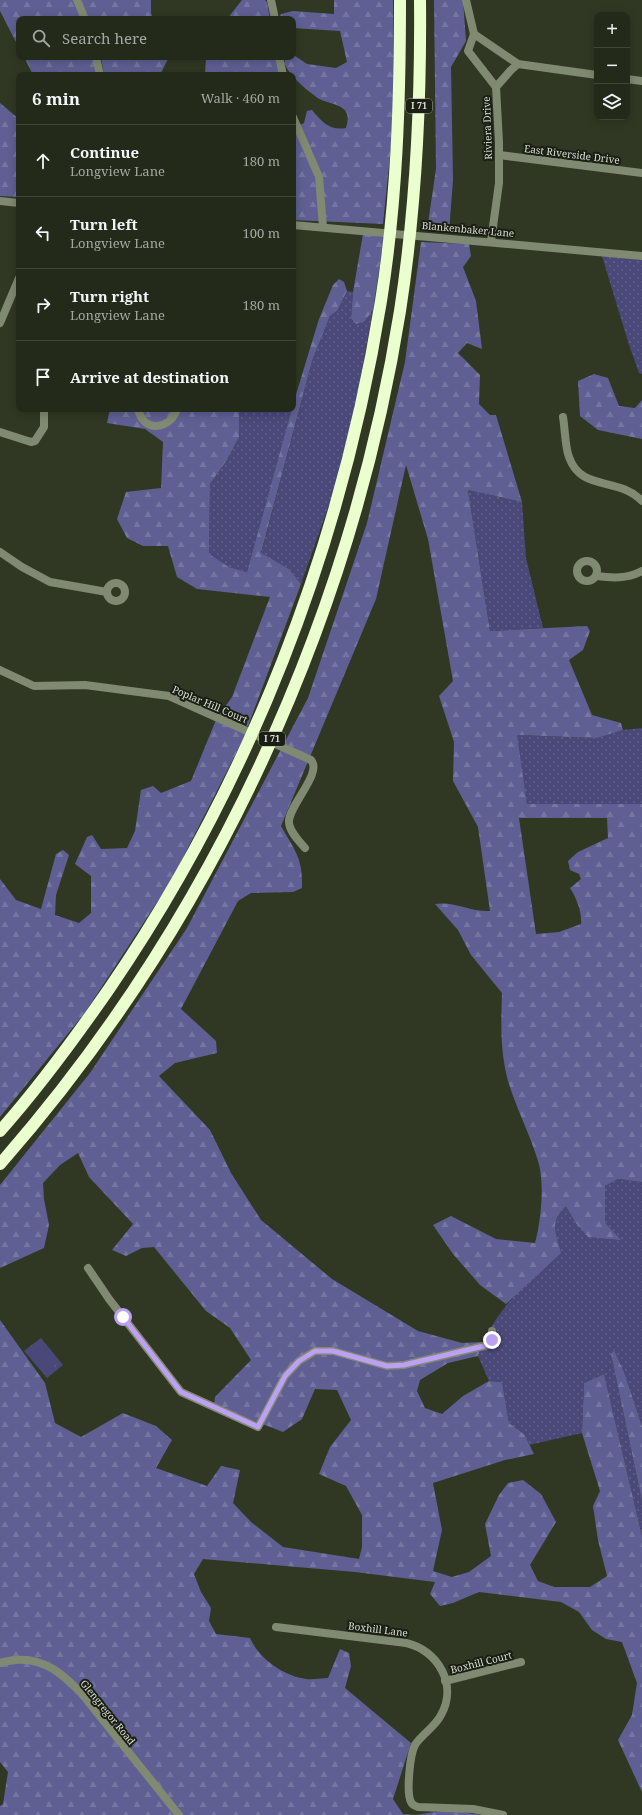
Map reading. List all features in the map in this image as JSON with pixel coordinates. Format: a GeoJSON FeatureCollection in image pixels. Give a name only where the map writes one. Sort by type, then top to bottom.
{"type":"FeatureCollection","features":[{"type":"Feature","properties":{"kind":"highway","name":"I 71"},"geometry":{"type":"LineString","coordinates":[[0,1131],[54,1065],[87,1021],[146,932],[208,827],[260,719],[304,608],[335,511],[366,384],[387,256],[393,205],[399,119],[400,0]]}},
{"type":"Feature","properties":{"kind":"highway","name":"I 71"},"geometry":{"type":"LineString","coordinates":[[0,1164],[80,1066],[143,974],[202,878],[239,809],[264,756],[312,643],[333,585],[372,450],[390,367],[408,254],[420,96],[420,0]]}},
{"type":"Feature","properties":{"kind":"street"},"geometry":{"type":"LineString","coordinates":[[77,0],[84,16]]}},
{"type":"Feature","properties":{"kind":"street"},"geometry":{"type":"LineString","coordinates":[[271,0],[274,16]]}},
{"type":"Feature","properties":{"kind":"street","name":"Riviera Drive"},"geometry":{"type":"LineString","coordinates":[[466,0],[474,34],[468,51],[496,87],[499,155],[498,200],[492,241]]}},
{"type":"Feature","properties":{"kind":"street"},"geometry":{"type":"LineString","coordinates":[[474,34],[518,64],[594,75]]}},
{"type":"Feature","properties":{"kind":"street"},"geometry":{"type":"LineString","coordinates":[[97,60],[99,72]]}},
{"type":"Feature","properties":{"kind":"street"},"geometry":{"type":"LineString","coordinates":[[280,60],[282,72]]}},
{"type":"Feature","properties":{"kind":"street"},"geometry":{"type":"LineString","coordinates":[[496,87],[518,64]]}},
{"type":"Feature","properties":{"kind":"street"},"geometry":{"type":"LineString","coordinates":[[630,79],[642,81]]}},
{"type":"Feature","properties":{"kind":"street"},"geometry":{"type":"LineString","coordinates":[[296,124],[319,177],[323,227]]}},
{"type":"Feature","properties":{"kind":"street","name":"East Riverside Drive"},"geometry":{"type":"LineString","coordinates":[[499,155],[642,173]]}},
{"type":"Feature","properties":{"kind":"street"},"geometry":{"type":"LineString","coordinates":[[0,201],[16,203]]}},
{"type":"Feature","properties":{"kind":"street","name":"Blankenbaker Lane"},"geometry":{"type":"LineString","coordinates":[[296,226],[492,241],[642,256]]}},
{"type":"Feature","properties":{"kind":"street"},"geometry":{"type":"LineString","coordinates":[[0,324],[16,285]]}},
{"type":"Feature","properties":{"kind":"street"},"geometry":{"type":"LineString","coordinates":[[0,432],[34,442],[44,427],[44,412]]}},
{"type":"Feature","properties":{"kind":"street"},"geometry":{"type":"LineString","coordinates":[[139,412],[142,419],[151,425],[156,426],[167,423],[171,420],[175,412]]}},
{"type":"Feature","properties":{"kind":"street"},"geometry":{"type":"LineString","coordinates":[[564,417],[568,454],[574,468],[579,473],[593,481],[629,490],[642,501]]}},
{"type":"Feature","properties":{"kind":"street"},"geometry":{"type":"LineString","coordinates":[[0,552],[22,568],[50,582],[107,592]]}},
{"type":"Feature","properties":{"kind":"street"},"geometry":{"type":"LineString","coordinates":[[596,576],[617,578],[628,577],[642,571]]}},
{"type":"Feature","properties":{"kind":"street","name":"Poplar Hill Court"},"geometry":{"type":"LineString","coordinates":[[0,670],[34,686],[85,685],[169,696],[311,760],[313,763],[310,777],[289,819],[290,828],[305,848]]}},
{"type":"Feature","properties":{"kind":"street"},"geometry":{"type":"LineString","coordinates":[[88,1268],[109,1299],[181,1392],[258,1427],[285,1376],[299,1361],[315,1351],[333,1351],[387,1366],[404,1365],[488,1345],[492,1340],[492,1332]]}},
{"type":"Feature","properties":{"kind":"street","name":"Boxhill Lane"},"geometry":{"type":"LineString","coordinates":[[276,1627],[414,1644],[424,1649],[435,1658],[442,1670],[448,1691],[444,1710],[440,1717],[416,1743],[412,1754],[409,1784],[410,1800],[414,1806],[418,1807],[473,1809],[503,1815]]}},
{"type":"Feature","properties":{"kind":"street","name":"Glengregor Road"},"geometry":{"type":"LineString","coordinates":[[0,1663],[24,1659],[42,1663],[48,1665],[67,1678],[82,1694],[179,1815]]}},
{"type":"Feature","properties":{"kind":"street","name":"Boxhill Court"},"geometry":{"type":"LineString","coordinates":[[445,1681],[521,1662]]}},
{"type":"Feature","properties":{"kind":"green space"},"geometry":{"type":"Polygon","coordinates":[[[0,0],[75,0],[82,16],[16,16],[16,42],[0,11],[0,0]]]}},
{"type":"Feature","properties":{"kind":"green space"},"geometry":{"type":"Polygon","coordinates":[[[81,0],[151,0],[152,16],[88,16],[81,0]]]}},
{"type":"Feature","properties":{"kind":"green space"},"geometry":{"type":"Polygon","coordinates":[[[242,0],[265,0],[267,2],[269,16],[229,16],[242,0]]]}},
{"type":"Feature","properties":{"kind":"green space"},"geometry":{"type":"Polygon","coordinates":[[[334,0],[393,0],[394,117],[383,224],[296,220],[296,127],[304,123],[307,111],[312,110],[323,122],[335,128],[346,128],[348,119],[347,113],[344,109],[310,93],[296,80],[296,72],[290,72],[284,63],[285,60],[296,60],[296,57],[307,64],[336,68],[347,62],[340,31],[296,28],[296,16],[280,16],[281,14],[293,11],[334,14],[334,0]]]}},
{"type":"Feature","properties":{"kind":"green space"},"geometry":{"type":"Polygon","coordinates":[[[434,0],[463,0],[466,41],[451,67],[453,180],[449,232],[427,230],[436,169],[434,0]]]}},
{"type":"Feature","properties":{"kind":"green space"},"geometry":{"type":"Polygon","coordinates":[[[26,60],[94,60],[96,72],[32,72],[26,60]]]}},
{"type":"Feature","properties":{"kind":"green space"},"geometry":{"type":"Polygon","coordinates":[[[102,60],[168,60],[162,72],[104,72],[102,60]]]}},
{"type":"Feature","properties":{"kind":"green space"},"geometry":{"type":"Polygon","coordinates":[[[206,60],[278,60],[280,72],[205,72],[206,60]]]}},
{"type":"Feature","properties":{"kind":"green space"},"geometry":{"type":"Polygon","coordinates":[[[0,103],[16,116],[16,197],[0,196],[0,103]]]}},
{"type":"Feature","properties":{"kind":"green space"},"geometry":{"type":"Polygon","coordinates":[[[363,234],[384,237],[373,310],[365,321],[356,324],[351,318],[353,292],[363,234]]]}},
{"type":"Feature","properties":{"kind":"green space"},"geometry":{"type":"Polygon","coordinates":[[[421,242],[469,244],[471,256],[463,267],[476,301],[482,349],[467,343],[458,353],[480,375],[479,404],[490,415],[496,415],[522,502],[468,490],[490,631],[587,626],[590,631],[583,650],[569,660],[592,715],[621,723],[623,730],[597,738],[517,735],[527,804],[642,804],[642,1182],[618,1179],[605,1186],[605,1223],[621,1240],[588,1237],[575,1222],[566,1206],[557,1217],[555,1228],[561,1253],[506,1304],[480,1285],[453,1254],[433,1225],[451,1216],[496,1239],[535,1243],[539,1224],[542,1191],[540,1170],[535,1151],[511,1091],[505,1070],[501,1015],[502,993],[471,955],[458,930],[435,904],[442,903],[476,910],[490,911],[478,827],[453,781],[454,742],[439,696],[453,681],[428,539],[406,465],[376,599],[281,826],[297,855],[301,869],[302,888],[293,892],[251,893],[238,901],[181,1009],[216,1041],[217,1053],[175,1063],[159,1076],[210,1130],[231,1173],[261,1220],[332,1279],[418,1331],[462,1343],[483,1342],[478,1356],[448,1363],[420,1380],[417,1391],[425,1408],[442,1414],[463,1396],[489,1381],[502,1382],[509,1423],[524,1434],[534,1454],[505,1460],[433,1483],[442,1530],[433,1571],[452,1577],[469,1572],[491,1556],[485,1524],[499,1495],[508,1483],[523,1480],[541,1494],[556,1522],[530,1565],[538,1581],[554,1587],[590,1587],[607,1576],[598,1540],[593,1506],[600,1491],[582,1433],[584,1383],[604,1374],[642,1536],[642,1792],[618,1740],[632,1715],[637,1683],[622,1642],[606,1639],[592,1630],[579,1612],[561,1602],[479,1592],[453,1603],[440,1606],[430,1594],[435,1582],[355,1572],[203,1559],[194,1574],[201,1592],[211,1608],[209,1621],[216,1634],[250,1638],[259,1653],[281,1670],[306,1679],[328,1678],[340,1649],[349,1653],[351,1666],[345,1688],[411,1743],[393,1799],[403,1814],[415,1815],[0,1815],[0,1806],[3,1804],[8,1772],[0,1762],[0,1320],[45,1383],[55,1423],[81,1437],[123,1413],[156,1426],[172,1440],[156,1468],[207,1486],[221,1466],[240,1470],[233,1503],[251,1522],[283,1547],[359,1559],[362,1547],[362,1515],[346,1486],[319,1474],[330,1447],[351,1420],[337,1390],[315,1389],[302,1419],[283,1432],[214,1405],[215,1397],[251,1360],[230,1328],[206,1311],[154,1247],[142,1248],[126,1256],[112,1250],[133,1224],[89,1177],[78,1153],[60,1165],[43,1183],[44,1199],[49,1225],[44,1248],[0,1268],[0,1185],[90,1073],[187,928],[308,698],[367,523],[405,362],[421,242]],[[519,818],[536,934],[559,932],[581,924],[581,915],[575,897],[570,888],[581,879],[579,874],[570,870],[568,861],[578,852],[608,838],[607,818],[519,818]]]}},
{"type":"Feature","properties":{"kind":"green space"},"geometry":{"type":"Polygon","coordinates":[[[602,256],[642,260],[642,374],[639,373],[629,345],[602,256]]]}},
{"type":"Feature","properties":{"kind":"green space"},"geometry":{"type":"Polygon","coordinates":[[[339,279],[344,282],[347,291],[337,311],[330,316],[312,361],[261,553],[289,569],[301,584],[248,726],[220,714],[232,697],[270,597],[197,589],[177,577],[168,546],[143,546],[127,538],[117,519],[126,492],[161,488],[163,442],[145,429],[107,423],[109,412],[239,412],[239,437],[227,460],[210,484],[209,554],[229,567],[247,572],[291,412],[296,412],[296,394],[319,319],[333,285],[339,279]]]}},
{"type":"Feature","properties":{"kind":"green space"},"geometry":{"type":"Polygon","coordinates":[[[347,291],[353,292],[351,318],[365,321],[373,310],[355,407],[335,488],[301,584],[289,569],[261,554],[312,361],[330,316],[337,311],[347,291]]]}},
{"type":"Feature","properties":{"kind":"green space"},"geometry":{"type":"Polygon","coordinates":[[[594,374],[608,378],[619,406],[635,408],[642,400],[642,439],[598,430],[580,416],[578,381],[594,374]]]}},
{"type":"Feature","properties":{"kind":"green space"},"geometry":{"type":"Polygon","coordinates":[[[239,412],[291,412],[247,572],[229,567],[209,555],[210,484],[227,460],[239,437],[239,412]]]}},
{"type":"Feature","properties":{"kind":"green space"},"geometry":{"type":"Polygon","coordinates":[[[468,490],[522,502],[526,558],[543,628],[490,631],[468,490]]]}},
{"type":"Feature","properties":{"kind":"green space"},"geometry":{"type":"Polygon","coordinates":[[[216,720],[246,734],[171,881],[84,1014],[0,1117],[0,879],[16,900],[41,909],[56,854],[63,850],[69,855],[56,895],[55,915],[79,923],[91,913],[91,876],[75,864],[87,837],[92,835],[101,849],[127,848],[135,831],[141,790],[153,786],[161,793],[191,781],[216,720]]]}},
{"type":"Feature","properties":{"kind":"green space"},"geometry":{"type":"Polygon","coordinates":[[[642,728],[642,804],[527,804],[516,735],[597,738],[623,730],[642,728]]]}},
{"type":"Feature","properties":{"kind":"green space"},"geometry":{"type":"Polygon","coordinates":[[[618,1179],[642,1182],[642,1426],[624,1372],[614,1350],[611,1354],[642,1501],[642,1536],[604,1374],[584,1383],[582,1433],[529,1445],[524,1434],[509,1423],[502,1382],[489,1381],[478,1356],[493,1325],[502,1311],[523,1287],[560,1253],[555,1228],[557,1216],[566,1205],[575,1222],[605,1223],[605,1186],[618,1179]]]}},
{"type":"Feature","properties":{"kind":"green space"},"geometry":{"type":"Polygon","coordinates":[[[41,1338],[63,1365],[47,1378],[24,1351],[41,1338]]]}},
{"type":"Feature","properties":{"kind":"green space"},"geometry":{"type":"Polygon","coordinates":[[[42,1347],[56,1365],[47,1372],[33,1354],[42,1347]]]}},
{"type":"Feature","properties":{"kind":"green space"},"geometry":{"type":"Polygon","coordinates":[[[614,1350],[624,1372],[642,1426],[642,1501],[611,1354],[614,1350]]]}},
{"type":"Feature","properties":{"kind":"green space"},"geometry":{"type":"Polygon","coordinates":[[[449,1810],[481,1815],[415,1815],[449,1810]]]}},
{"type":"Feature","properties":{"kind":"route"},"geometry":{"type":"LineString","coordinates":[[123,1317],[181,1392],[197,1401],[258,1427],[285,1376],[299,1361],[315,1351],[326,1350],[354,1355],[387,1366],[404,1365],[430,1360],[456,1352],[475,1349],[488,1345],[492,1340]]}}]}
